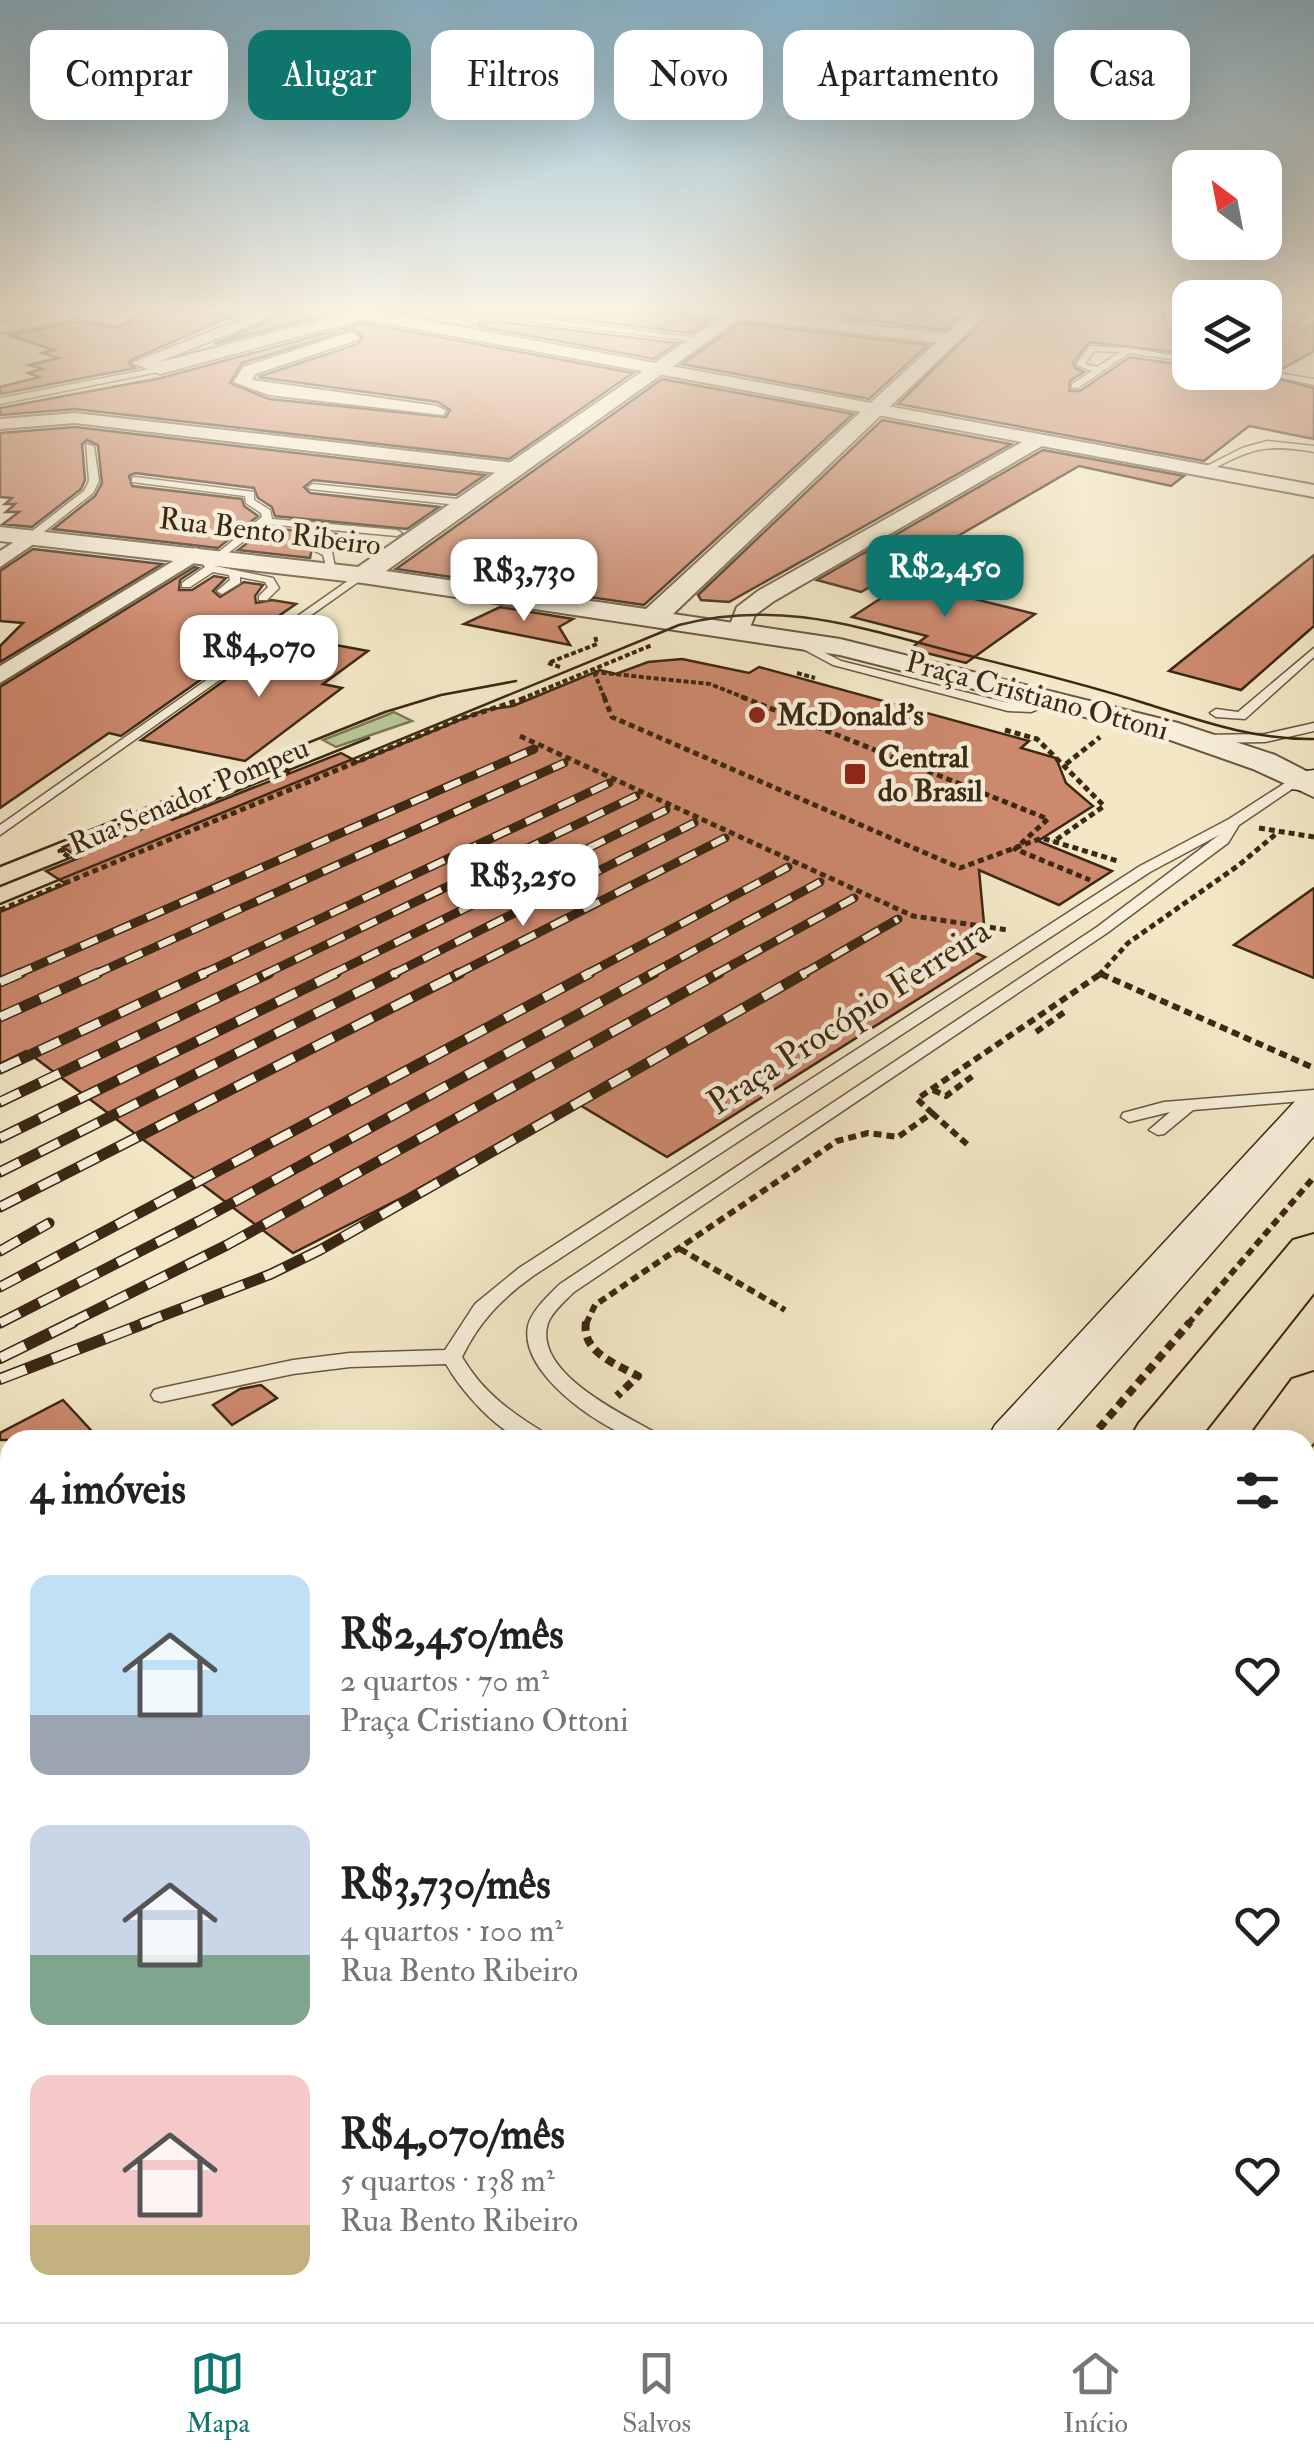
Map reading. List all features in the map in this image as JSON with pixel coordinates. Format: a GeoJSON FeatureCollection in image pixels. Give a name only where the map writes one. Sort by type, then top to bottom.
{"type":"FeatureCollection","features":[{"type":"Feature","properties":{"kind":"main road"},"geometry":{"type":"LineString","coordinates":[[1025,1430],[1314,1108]]}},
{"type":"Feature","properties":{"kind":"main road"},"geometry":{"type":"LineString","coordinates":[[1170,1430],[1314,1253]]}},
{"type":"Feature","properties":{"kind":"main road"},"geometry":{"type":"LineString","coordinates":[[1288,1430],[1314,1395]]}},
{"type":"Feature","properties":{"kind":"street"},"geometry":{"type":"LineString","coordinates":[[362,574],[594,415]]}},
{"type":"Feature","properties":{"kind":"street"},"geometry":{"type":"LineString","coordinates":[[655,631],[870,415]]}},
{"type":"Feature","properties":{"kind":"street"},"geometry":{"type":"LineString","coordinates":[[916,415],[1314,492]]}},
{"type":"Feature","properties":{"kind":"street"},"geometry":{"type":"LineString","coordinates":[[0,424],[75,418],[516,469]]}},
{"type":"Feature","properties":{"kind":"street"},"geometry":{"type":"LineString","coordinates":[[738,632],[745,612],[766,596],[1041,439]]}},
{"type":"Feature","properties":{"kind":"street","name":"Rua Bento Ribeiro"},"geometry":{"type":"LineString","coordinates":[[0,534],[212,561],[326,560],[362,574],[655,631]]}},
{"type":"Feature","properties":{"kind":"street"},"geometry":{"type":"LineString","coordinates":[[0,561],[31,537]]}},
{"type":"Feature","properties":{"kind":"street"},"geometry":{"type":"LineString","coordinates":[[0,676],[212,561]]}},
{"type":"Feature","properties":{"kind":"street","name":"Praça Cristiano Ottoni"},"geometry":{"type":"LineString","coordinates":[[655,631],[738,632],[867,652],[1195,738],[1309,779]]}},
{"type":"Feature","properties":{"kind":"lane"},"geometry":{"type":"LineString","coordinates":[[1204,470],[1246,446],[1262,443],[1314,449]]}},
{"type":"Feature","properties":{"kind":"lane"},"geometry":{"type":"LineString","coordinates":[[31,537],[88,492],[94,482],[89,446]]}},
{"type":"Feature","properties":{"kind":"lane"},"geometry":{"type":"LineString","coordinates":[[135,480],[247,492],[254,506],[266,512],[266,520]]}},
{"type":"Feature","properties":{"kind":"lane"},"geometry":{"type":"LineString","coordinates":[[313,487],[467,503]]}},
{"type":"Feature","properties":{"kind":"lane"},"geometry":{"type":"LineString","coordinates":[[186,585],[266,520],[397,534]]}},
{"type":"Feature","properties":{"kind":"lane"},"geometry":{"type":"LineString","coordinates":[[241,541],[256,542]]}},
{"type":"Feature","properties":{"kind":"lane"},"geometry":{"type":"LineString","coordinates":[[212,561],[236,581],[222,591]]}},
{"type":"Feature","properties":{"kind":"lane"},"geometry":{"type":"LineString","coordinates":[[212,561],[270,582],[273,590],[262,598]]}},
{"type":"Feature","properties":{"kind":"lane"},"geometry":{"type":"LineString","coordinates":[[0,831],[362,574]]}},
{"type":"Feature","properties":{"kind":"lane"},"geometry":{"type":"LineString","coordinates":[[1216,713],[1241,716],[1314,651]]}},
{"type":"Feature","properties":{"kind":"lane"},"geometry":{"type":"LineString","coordinates":[[1195,738],[1265,738],[1314,727]]}},
{"type":"Feature","properties":{"kind":"lane","name":"Praça Procópio Ferreira"},"geometry":{"type":"LineString","coordinates":[[452,1357],[466,1326],[487,1300],[1145,869],[1309,779]]}},
{"type":"Feature","properties":{"kind":"lane"},"geometry":{"type":"LineString","coordinates":[[635,1430],[566,1385],[546,1363],[537,1344],[538,1324],[551,1305],[584,1277],[1102,930],[1223,840],[1234,822]]}},
{"type":"Feature","properties":{"kind":"lane"},"geometry":{"type":"LineString","coordinates":[[1128,1117],[1164,1107],[1314,1095]]}},
{"type":"Feature","properties":{"kind":"lane"},"geometry":{"type":"LineString","coordinates":[[1158,1130],[1187,1106]]}},
{"type":"Feature","properties":{"kind":"lane"},"geometry":{"type":"LineString","coordinates":[[161,1395],[331,1362],[452,1357],[468,1387],[495,1413],[524,1430]]}},
{"type":"Feature","properties":{"kind":"path","name":"Rua Senador Pompeu"},"geometry":{"type":"LineString","coordinates":[[0,910],[501,702],[534,695],[593,672],[655,631]]}},
{"type":"Feature","properties":{"kind":"path"},"geometry":{"type":"LineString","coordinates":[[560,667],[548,663],[597,644],[596,636],[585,634]]}},
{"type":"Feature","properties":{"kind":"path"},"geometry":{"type":"LineString","coordinates":[[1092,880],[1015,848],[1048,819],[710,684],[593,672],[612,717],[960,868],[1042,838],[1145,869]]}},
{"type":"Feature","properties":{"kind":"path"},"geometry":{"type":"LineString","coordinates":[[792,676],[796,673],[832,682]]}},
{"type":"Feature","properties":{"kind":"path"},"geometry":{"type":"LineString","coordinates":[[990,726],[1037,739],[1104,806],[1053,842]]}},
{"type":"Feature","properties":{"kind":"path"},"geometry":{"type":"LineString","coordinates":[[520,736],[913,916],[984,924],[1039,939]]}},
{"type":"Feature","properties":{"kind":"path"},"geometry":{"type":"LineString","coordinates":[[267,767],[275,764],[309,782]]}},
{"type":"Feature","properties":{"kind":"path"},"geometry":{"type":"LineString","coordinates":[[1234,822],[1314,837]]}},
{"type":"Feature","properties":{"kind":"path"},"geometry":{"type":"LineString","coordinates":[[969,1146],[917,1100],[1101,974],[1128,944],[1277,833]]}},
{"type":"Feature","properties":{"kind":"path"},"geometry":{"type":"LineString","coordinates":[[65,849],[60,851],[74,860]]}},
{"type":"Feature","properties":{"kind":"path"},"geometry":{"type":"LineString","coordinates":[[1101,974],[1314,1068]]}},
{"type":"Feature","properties":{"kind":"path"},"geometry":{"type":"LineString","coordinates":[[1036,1032],[1066,1011],[1055,1006]]}},
{"type":"Feature","properties":{"kind":"path"},"geometry":{"type":"LineString","coordinates":[[932,1090],[946,1096],[974,1075]]}},
{"type":"Feature","properties":{"kind":"path"},"geometry":{"type":"LineString","coordinates":[[890,1142],[932,1113]]}},
{"type":"Feature","properties":{"kind":"path"},"geometry":{"type":"LineString","coordinates":[[638,1376],[594,1350],[586,1340],[584,1320],[595,1305],[838,1140],[868,1133],[898,1137]]}},
{"type":"Feature","properties":{"kind":"path"},"geometry":{"type":"LineString","coordinates":[[1097,1430],[1314,1177]]}},
{"type":"Feature","properties":{"kind":"path"},"geometry":{"type":"LineString","coordinates":[[680,1250],[784,1310]]}},
{"type":"Feature","properties":{"kind":"green space"},"geometry":{"type":"Polygon","coordinates":[[[394,712],[412,721],[336,747],[323,740],[394,712]]]}},
{"type":"Feature","properties":{"kind":"building"},"geometry":{"type":"Polygon","coordinates":[[[130,415],[572,415],[509,459],[130,415]]]}},
{"type":"Feature","properties":{"kind":"building"},"geometry":{"type":"Polygon","coordinates":[[[611,415],[852,415],[644,605],[396,569],[611,415]]]}},
{"type":"Feature","properties":{"kind":"building"},"geometry":{"type":"Polygon","coordinates":[[[959,415],[1314,415],[1314,439],[1249,426],[1204,461],[959,415]]]}},
{"type":"Feature","properties":{"kind":"building"},"geometry":{"type":"Polygon","coordinates":[[[882,420],[1011,444],[729,602],[701,600],[698,595],[882,420]]]}},
{"type":"Feature","properties":{"kind":"building"},"geometry":{"type":"Polygon","coordinates":[[[75,427],[485,475],[456,495],[313,480],[304,487],[310,493],[439,507],[407,529],[275,516],[254,488],[135,473],[129,476],[132,486],[242,499],[244,506],[258,516],[218,548],[53,529],[95,496],[102,483],[98,445],[87,440],[82,444],[85,480],[81,489],[32,527],[3,524],[19,512],[6,512],[15,504],[5,504],[12,498],[0,497],[0,433],[75,427]]]}},
{"type":"Feature","properties":{"kind":"building"},"geometry":{"type":"Polygon","coordinates":[[[1043,450],[1184,476],[1171,486],[1079,466],[861,592],[817,580],[1043,450]]]}},
{"type":"Feature","properties":{"kind":"building"},"geometry":{"type":"Polygon","coordinates":[[[267,528],[336,534],[324,545],[313,544],[310,558],[238,550],[267,528]]]}},
{"type":"Feature","properties":{"kind":"building"},"geometry":{"type":"Polygon","coordinates":[[[33,549],[162,564],[0,662],[0,646],[23,623],[0,621],[0,571],[33,549]]]}},
{"type":"Feature","properties":{"kind":"building"},"geometry":{"type":"Polygon","coordinates":[[[1314,555],[1314,626],[1241,690],[1169,671],[1314,555]]]}},
{"type":"Feature","properties":{"kind":"building"},"geometry":{"type":"Polygon","coordinates":[[[198,568],[180,580],[179,590],[192,590],[214,576],[226,578],[213,591],[220,597],[244,582],[263,585],[255,596],[256,603],[272,600],[296,604],[257,631],[267,633],[121,736],[109,733],[0,808],[0,687],[198,568]]]}},
{"type":"Feature","properties":{"kind":"building"},"geometry":{"type":"Polygon","coordinates":[[[906,582],[1035,614],[966,663],[910,649],[927,636],[852,617],[906,582]]]}},
{"type":"Feature","properties":{"kind":"building"},"geometry":{"type":"Polygon","coordinates":[[[500,607],[573,619],[559,627],[570,645],[464,624],[500,607]]]}},
{"type":"Feature","properties":{"kind":"building"},"geometry":{"type":"Polygon","coordinates":[[[287,636],[368,651],[323,684],[342,688],[245,761],[141,740],[287,636]]]}},
{"type":"Feature","properties":{"kind":"building"},"geometry":{"type":"Polygon","coordinates":[[[682,659],[749,673],[759,667],[1029,741],[1021,748],[1056,758],[1066,783],[1093,806],[1038,841],[1112,871],[1059,905],[979,870],[984,924],[969,950],[985,957],[667,1157],[573,1101],[407,1195],[293,1253],[26,1051],[0,1064],[0,912],[66,884],[46,871],[79,858],[63,847],[164,806],[172,820],[341,753],[358,762],[484,710],[513,706],[600,670],[616,674],[648,662],[682,659]]]}},
{"type":"Feature","properties":{"kind":"building"},"geometry":{"type":"Polygon","coordinates":[[[1314,888],[1314,978],[1234,945],[1314,888]]]}},
{"type":"Feature","properties":{"kind":"building"},"geometry":{"type":"Polygon","coordinates":[[[261,1385],[277,1398],[232,1425],[213,1405],[240,1389],[261,1385]]]}},
{"type":"Feature","properties":{"kind":"building"},"geometry":{"type":"Polygon","coordinates":[[[63,1400],[91,1430],[6,1430],[63,1400]]]}},
{"type":"Feature","properties":{"kind":"tram line"},"geometry":{"type":"LineString","coordinates":[[0,904],[679,625],[715,618],[750,615],[818,619],[1074,682],[1228,728],[1314,739]]}},
{"type":"Feature","properties":{"kind":"tram line"},"geometry":{"type":"LineString","coordinates":[[0,866],[385,712],[441,695],[516,681]]}},
{"type":"Feature","properties":{"kind":"tram line"},"geometry":{"type":"LineString","coordinates":[[0,886],[369,738]]}},
{"type":"Feature","properties":{"kind":"railway"},"geometry":{"type":"LineString","coordinates":[[15,975],[534,749]]}},
{"type":"Feature","properties":{"kind":"railway"},"geometry":{"type":"LineString","coordinates":[[93,975],[564,763]]}},
{"type":"Feature","properties":{"kind":"railway"},"geometry":{"type":"LineString","coordinates":[[200,975],[609,783]]}},
{"type":"Feature","properties":{"kind":"railway"},"geometry":{"type":"LineString","coordinates":[[263,975],[636,796]]}},
{"type":"Feature","properties":{"kind":"railway"},"geometry":{"type":"LineString","coordinates":[[330,975],[666,810]]}},
{"type":"Feature","properties":{"kind":"railway"},"geometry":{"type":"LineString","coordinates":[[391,975],[694,823]]}},
{"type":"Feature","properties":{"kind":"railway"},"geometry":{"type":"LineString","coordinates":[[455,975],[725,838]]}},
{"type":"Feature","properties":{"kind":"railway"},"geometry":{"type":"LineString","coordinates":[[585,975],[788,867]]}},
{"type":"Feature","properties":{"kind":"railway"},"geometry":{"type":"LineString","coordinates":[[649,975],[820,882]]}},
{"type":"Feature","properties":{"kind":"railway"},"geometry":{"type":"LineString","coordinates":[[714,975],[854,898]]}},
{"type":"Feature","properties":{"kind":"railway"},"geometry":{"type":"LineString","coordinates":[[801,975],[898,919]]}},
{"type":"Feature","properties":{"kind":"railway"},"geometry":{"type":"LineString","coordinates":[[0,982],[21,973]]}},
{"type":"Feature","properties":{"kind":"railway"},"geometry":{"type":"LineString","coordinates":[[0,1017],[98,973]]}},
{"type":"Feature","properties":{"kind":"railway"},"geometry":{"type":"LineString","coordinates":[[0,1069],[205,973]]}},
{"type":"Feature","properties":{"kind":"railway"},"geometry":{"type":"LineString","coordinates":[[0,1102],[269,973]]}},
{"type":"Feature","properties":{"kind":"railway"},"geometry":{"type":"LineString","coordinates":[[0,1138],[336,973]]}},
{"type":"Feature","properties":{"kind":"railway"},"geometry":{"type":"LineString","coordinates":[[0,1172],[396,973]]}},
{"type":"Feature","properties":{"kind":"railway"},"geometry":{"type":"LineString","coordinates":[[0,1207],[460,973]]}},
{"type":"Feature","properties":{"kind":"railway"},"geometry":{"type":"LineString","coordinates":[[0,1287],[590,973]]}},
{"type":"Feature","properties":{"kind":"railway"},"geometry":{"type":"LineString","coordinates":[[0,1323],[199,1221],[654,973]]}},
{"type":"Feature","properties":{"kind":"railway"},"geometry":{"type":"LineString","coordinates":[[68,1324],[227,1245],[719,973]]}},
{"type":"Feature","properties":{"kind":"railway"},"geometry":{"type":"LineString","coordinates":[[141,1324],[271,1274],[320,1250],[805,973]]}},
{"type":"Feature","properties":{"kind":"railway"},"geometry":{"type":"LineString","coordinates":[[0,1251],[49,1223]]}},
{"type":"Feature","properties":{"kind":"railway"},"geometry":{"type":"LineString","coordinates":[[0,1358],[73,1322]]}},
{"type":"Feature","properties":{"kind":"railway"},"geometry":{"type":"LineString","coordinates":[[0,1379],[148,1322]]}},
{"type":"Feature","properties":{"kind":"place","name":"McDonald's"},"geometry":{"type":"Point","coordinates":[757,715]}},
{"type":"Feature","properties":{"kind":"place","name":"Central do Brasil"},"geometry":{"type":"Point","coordinates":[855,774]}}]}
